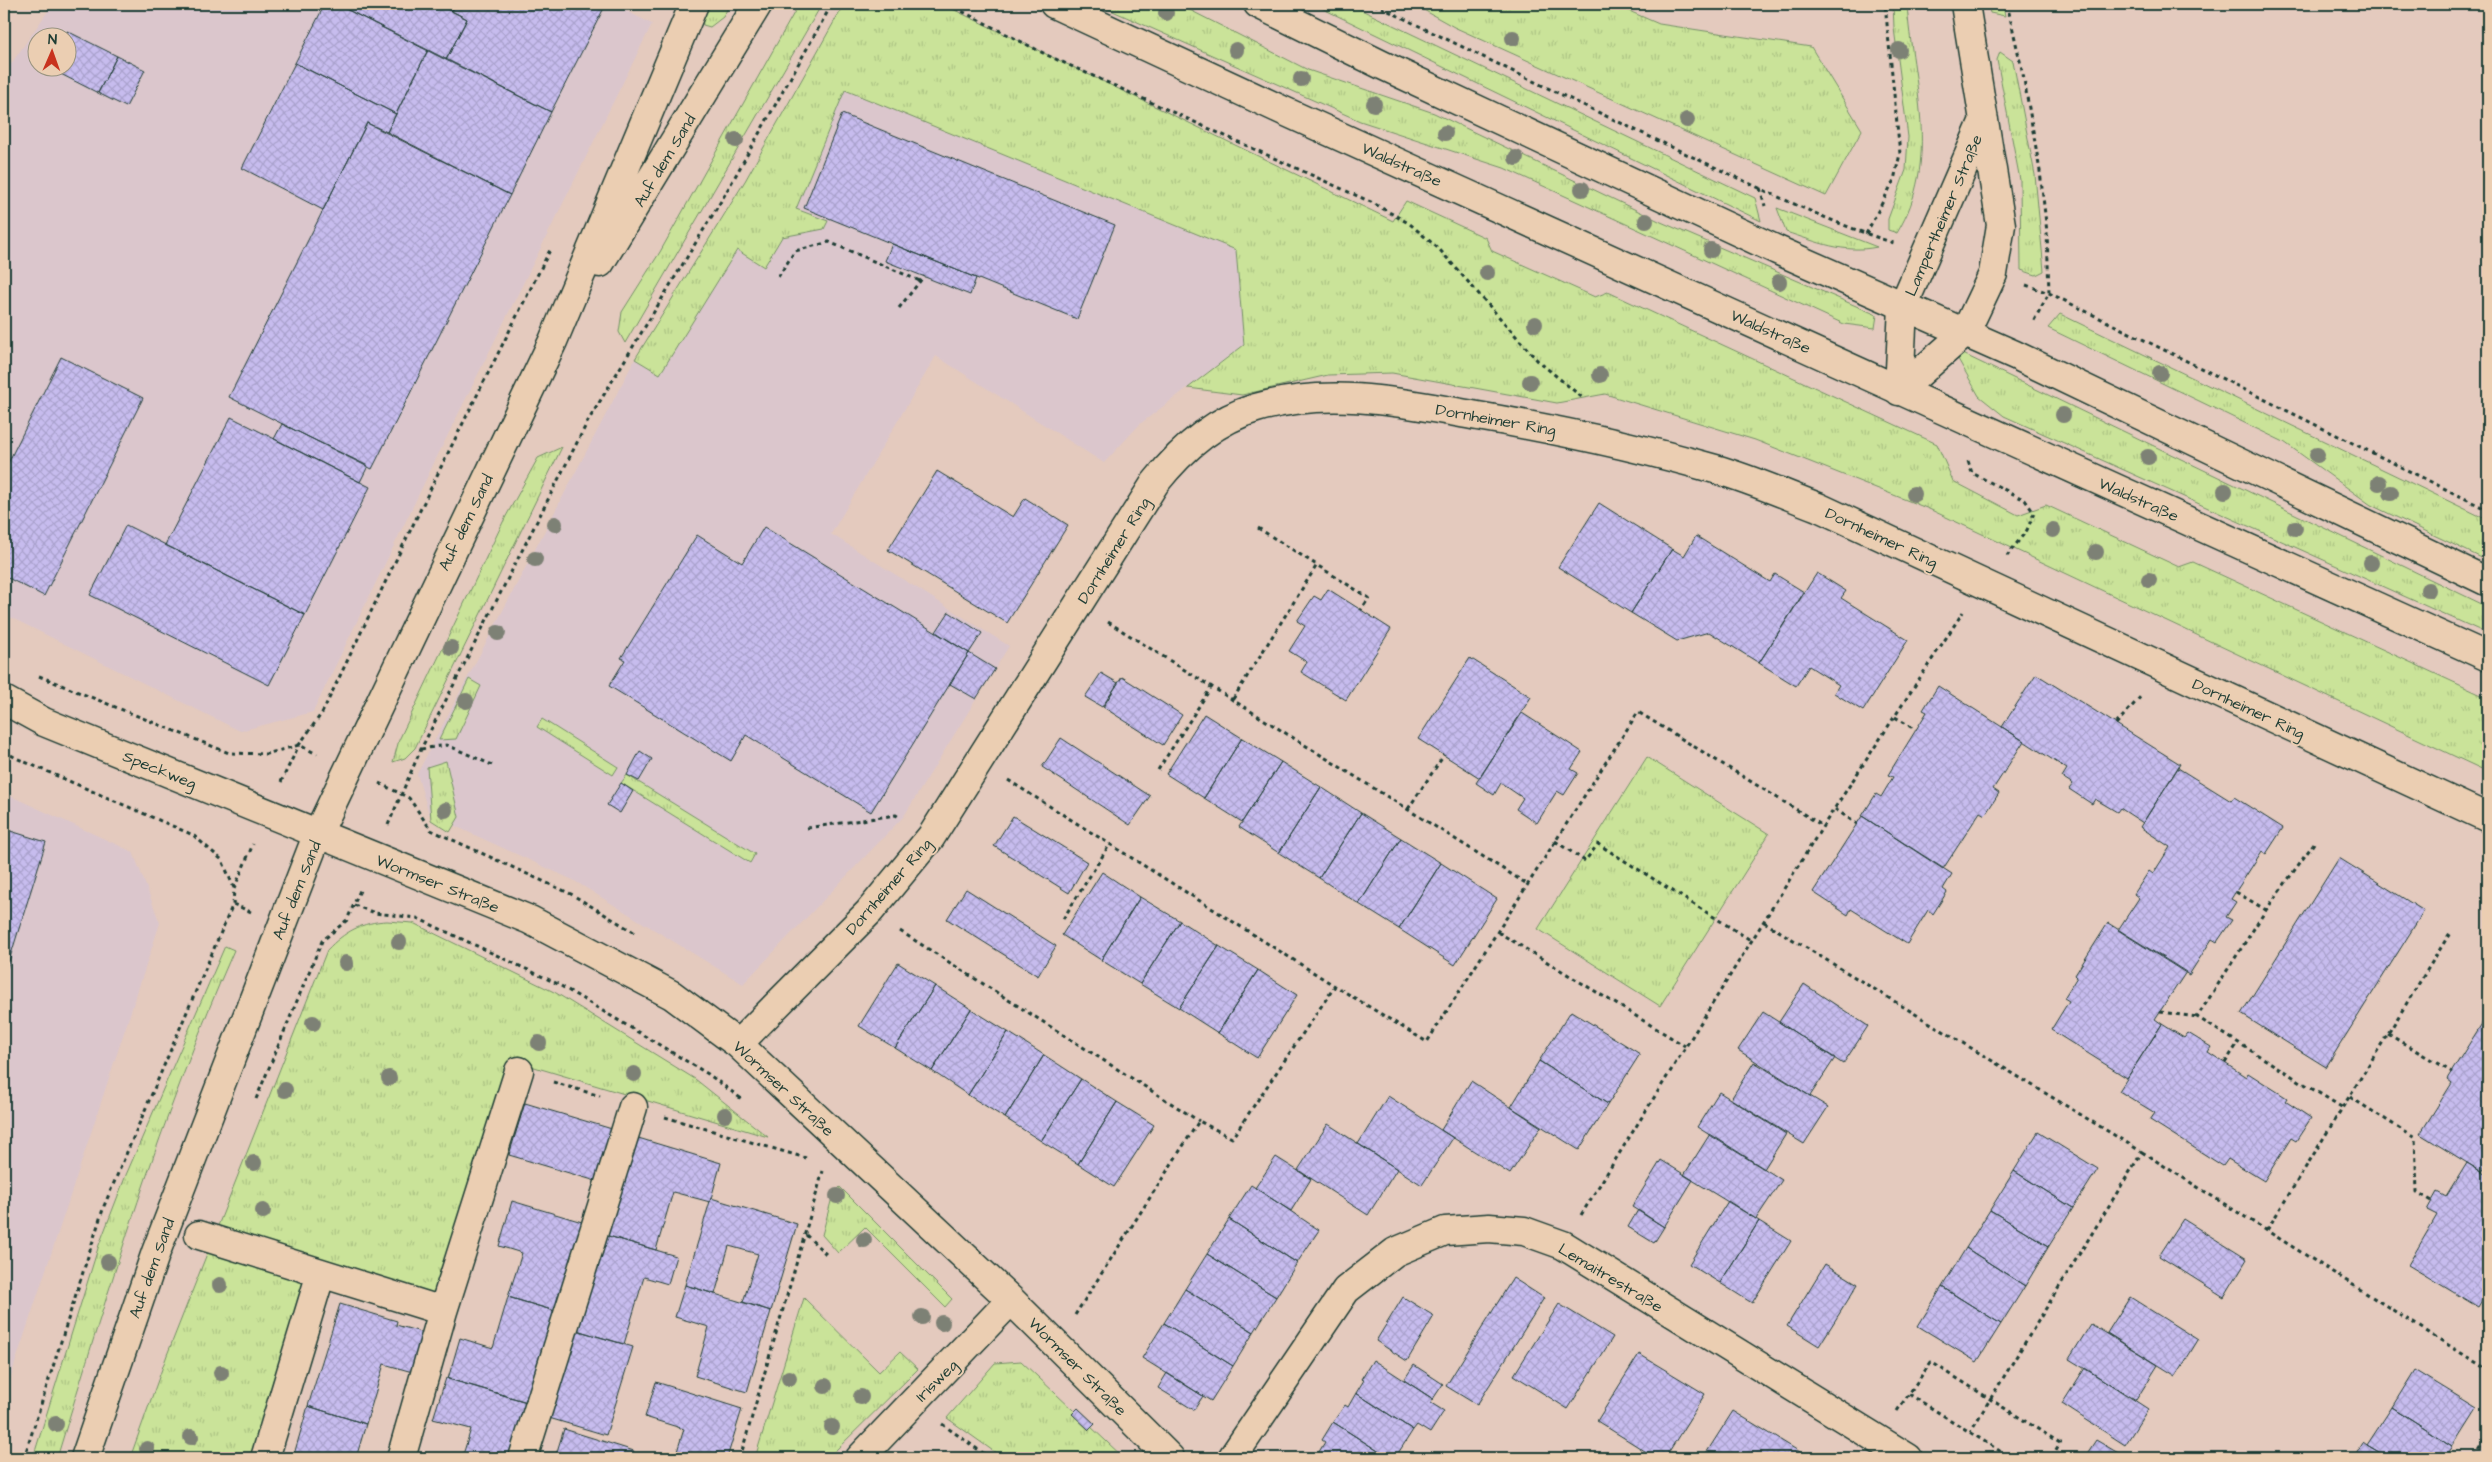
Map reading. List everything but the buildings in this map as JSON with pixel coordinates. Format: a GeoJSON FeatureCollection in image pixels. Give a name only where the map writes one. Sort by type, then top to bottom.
{"type":"FeatureCollection","features":[{"type":"Feature","properties":{"kind":"street","name":"Auf dem Sand"},"geometry":{"type":"LineString","coordinates":[[85,1458],[156,1252],[318,834],[553,341],[694,4]]}},
{"type":"Feature","properties":{"kind":"street","name":"Auf dem Sand"},"geometry":{"type":"LineString","coordinates":[[553,341],[758,4]]}},
{"type":"Feature","properties":{"kind":"street","name":"Waldstraße"},"geometry":{"type":"LineString","coordinates":[[1054,4],[1284,111],[2488,657]]}},
{"type":"Feature","properties":{"kind":"street"},"geometry":{"type":"LineString","coordinates":[[1258,4],[1391,70],[1776,250],[1965,333],[2488,582]]}},
{"type":"Feature","properties":{"kind":"street","name":"Lampertheimer Straße"},"geometry":{"type":"LineString","coordinates":[[1899,391],[1965,333],[1993,274],[2001,225],[1964,4]]}},
{"type":"Feature","properties":{"kind":"street","name":"Lampertheimer Straße"},"geometry":{"type":"LineString","coordinates":[[1899,391],[1903,306],[1984,120]]}},
{"type":"Feature","properties":{"kind":"street","name":"Dornheimer Ring"},"geometry":{"type":"LineString","coordinates":[[738,1044],[869,912],[931,837],[1155,483],[1185,449],[1214,429],[1254,409],[1321,396],[1383,399],[1576,433],[1716,470],[1818,507],[2488,818]]}},
{"type":"Feature","properties":{"kind":"street","name":"Speckweg"},"geometry":{"type":"LineString","coordinates":[[4,700],[44,722],[318,834]]}},
{"type":"Feature","properties":{"kind":"street","name":"Wormser Straße"},"geometry":{"type":"LineString","coordinates":[[318,834],[530,920],[672,995],[738,1044],[1011,1300],[1170,1458]]}},
{"type":"Feature","properties":{"kind":"street"},"geometry":{"type":"LineString","coordinates":[[402,1458],[444,1312],[519,1071]]}},
{"type":"Feature","properties":{"kind":"street"},"geometry":{"type":"LineString","coordinates":[[523,1458],[633,1107]]}},
{"type":"Feature","properties":{"kind":"street","name":"Lemaitrestraße"},"geometry":{"type":"LineString","coordinates":[[1232,1458],[1346,1290],[1395,1252],[1445,1231],[1489,1228],[1524,1232],[1562,1245],[1908,1458]]}},
{"type":"Feature","properties":{"kind":"street"},"geometry":{"type":"LineString","coordinates":[[199,1235],[444,1312]]}},
{"type":"Feature","properties":{"kind":"street"},"geometry":{"type":"LineString","coordinates":[[265,1458],[321,1273]]}},
{"type":"Feature","properties":{"kind":"street","name":"Irisweg"},"geometry":{"type":"LineString","coordinates":[[860,1458],[1011,1300]]}},
{"type":"Feature","properties":{"kind":"path"},"geometry":{"type":"LineString","coordinates":[[401,794],[421,749],[588,421],[724,196],[832,4]]}},
{"type":"Feature","properties":{"kind":"path"},"geometry":{"type":"LineString","coordinates":[[948,4],[1048,56],[1373,203],[1410,224],[1439,249],[1538,361],[1583,399]]}},
{"type":"Feature","properties":{"kind":"path"},"geometry":{"type":"LineString","coordinates":[[1374,4],[1760,188]]}},
{"type":"Feature","properties":{"kind":"path"},"geometry":{"type":"LineString","coordinates":[[1866,234],[1894,180],[1900,154],[1885,4]]}},
{"type":"Feature","properties":{"kind":"path"},"geometry":{"type":"LineString","coordinates":[[2007,4],[2023,74],[2040,171],[2047,232],[2049,293],[2488,510]]}},
{"type":"Feature","properties":{"kind":"path"},"geometry":{"type":"LineString","coordinates":[[33,674],[229,753],[266,754],[299,745],[322,713],[441,467],[554,241]]}},
{"type":"Feature","properties":{"kind":"path"},"geometry":{"type":"LineString","coordinates":[[778,277],[795,251],[829,242],[920,281]]}},
{"type":"Feature","properties":{"kind":"path"},"geometry":{"type":"LineString","coordinates":[[899,308],[924,276]]}},
{"type":"Feature","properties":{"kind":"path"},"geometry":{"type":"LineString","coordinates":[[1972,473],[2025,500],[2034,513],[2027,530],[2008,554]]}},
{"type":"Feature","properties":{"kind":"path"},"geometry":{"type":"LineString","coordinates":[[1258,528],[1369,598],[1361,610]]}},
{"type":"Feature","properties":{"kind":"path"},"geometry":{"type":"LineString","coordinates":[[1233,699],[1317,565]]}},
{"type":"Feature","properties":{"kind":"path"},"geometry":{"type":"LineString","coordinates":[[1562,1245],[1823,826],[1954,624],[1984,585]]}},
{"type":"Feature","properties":{"kind":"path"},"geometry":{"type":"LineString","coordinates":[[1079,604],[1527,884]]}},
{"type":"Feature","properties":{"kind":"path"},"geometry":{"type":"LineString","coordinates":[[4,661],[15,667]]}},
{"type":"Feature","properties":{"kind":"path"},"geometry":{"type":"LineString","coordinates":[[1158,770],[1212,686]]}},
{"type":"Feature","properties":{"kind":"path"},"geometry":{"type":"LineString","coordinates":[[979,762],[1427,1042],[1638,712],[1823,826]]}},
{"type":"Feature","properties":{"kind":"path"},"geometry":{"type":"LineString","coordinates":[[1895,717],[1916,730]]}},
{"type":"Feature","properties":{"kind":"path"},"geometry":{"type":"LineString","coordinates":[[421,749],[447,745],[492,765]]}},
{"type":"Feature","properties":{"kind":"path"},"geometry":{"type":"LineString","coordinates":[[4,751],[16,758],[193,835],[222,860],[234,889],[233,904],[104,1206],[24,1458]]}},
{"type":"Feature","properties":{"kind":"path"},"geometry":{"type":"LineString","coordinates":[[1408,809],[1444,755]]}},
{"type":"Feature","properties":{"kind":"path"},"geometry":{"type":"LineString","coordinates":[[1834,809],[1857,824]]}},
{"type":"Feature","properties":{"kind":"path"},"geometry":{"type":"LineString","coordinates":[[808,828],[896,815],[931,837]]}},
{"type":"Feature","properties":{"kind":"path"},"geometry":{"type":"LineString","coordinates":[[1555,842],[1585,862],[1598,844],[1752,941]]}},
{"type":"Feature","properties":{"kind":"path"},"geometry":{"type":"LineString","coordinates":[[2197,1018],[2266,910],[2314,843]]}},
{"type":"Feature","properties":{"kind":"path"},"geometry":{"type":"LineString","coordinates":[[1063,919],[1110,844]]}},
{"type":"Feature","properties":{"kind":"path"},"geometry":{"type":"LineString","coordinates":[[2236,892],[2266,910]]}},
{"type":"Feature","properties":{"kind":"path"},"geometry":{"type":"LineString","coordinates":[[253,1106],[322,941],[347,920],[354,905],[374,913],[417,918],[556,983],[708,1074],[747,1104]]}},
{"type":"Feature","properties":{"kind":"path"},"geometry":{"type":"LineString","coordinates":[[869,912],[1199,1121],[1232,1138],[1335,986]]}},
{"type":"Feature","properties":{"kind":"path"},"geometry":{"type":"LineString","coordinates":[[1764,922],[2142,1152],[2488,1370]]}},
{"type":"Feature","properties":{"kind":"path"},"geometry":{"type":"LineString","coordinates":[[1498,932],[1685,1046]]}},
{"type":"Feature","properties":{"kind":"path"},"geometry":{"type":"LineString","coordinates":[[2267,1230],[2450,933]]}},
{"type":"Feature","properties":{"kind":"path"},"geometry":{"type":"LineString","coordinates":[[2160,1012],[2197,1018],[2343,1108]]}},
{"type":"Feature","properties":{"kind":"path"},"geometry":{"type":"LineString","coordinates":[[2388,1034],[2452,1072]]}},
{"type":"Feature","properties":{"kind":"path"},"geometry":{"type":"LineString","coordinates":[[2225,1063],[2238,1043]]}},
{"type":"Feature","properties":{"kind":"path"},"geometry":{"type":"LineString","coordinates":[[519,1071],[633,1107],[810,1158]]}},
{"type":"Feature","properties":{"kind":"path"},"geometry":{"type":"LineString","coordinates":[[2350,1097],[2415,1138],[2417,1192],[2432,1201]]}},
{"type":"Feature","properties":{"kind":"path"},"geometry":{"type":"LineString","coordinates":[[1056,1344],[1199,1121]]}},
{"type":"Feature","properties":{"kind":"path"},"geometry":{"type":"LineString","coordinates":[[1970,1432],[2142,1152]]}},
{"type":"Feature","properties":{"kind":"path"},"geometry":{"type":"LineString","coordinates":[[740,1458],[806,1235],[825,1162]]}},
{"type":"Feature","properties":{"kind":"path"},"geometry":{"type":"LineString","coordinates":[[806,1235],[826,1254]]}},
{"type":"Feature","properties":{"kind":"path"},"geometry":{"type":"LineString","coordinates":[[1878,1439],[1931,1362],[2060,1443],[2051,1458]]}},
{"type":"Feature","properties":{"kind":"path"},"geometry":{"type":"LineString","coordinates":[[1909,1394],[2012,1458]]}},
{"type":"Feature","properties":{"kind":"path"},"geometry":{"type":"LineString","coordinates":[[912,1403],[990,1458]]}},
{"type":"Feature","properties":{"kind":"path"},"geometry":{"type":"LineString","coordinates":[[2475,1458],[2488,1437]]}},
{"type":"Feature","properties":{"kind":"shaded area"},"geometry":{"type":"Polygon","coordinates":[[[53,4],[613,4],[652,24],[434,463],[313,712],[240,731],[4,614],[4,74],[28,40],[28,78],[78,78],[78,28],[36,28],[53,4]]]}},
{"type":"Feature","properties":{"kind":"shaded area"},"geometry":{"type":"Polygon","coordinates":[[[805,74],[1236,250],[1244,345],[1140,424],[1104,463],[936,356],[831,534],[1009,646],[904,816],[743,984],[573,880],[429,814],[417,774],[635,359],[745,181],[805,74]]]}},
{"type":"Feature","properties":{"kind":"shaded area"},"geometry":{"type":"Polygon","coordinates":[[[4,793],[133,852],[160,923],[4,1397],[4,793]]]}},
{"type":"Feature","properties":{"kind":"green space"},"geometry":{"type":"Polygon","coordinates":[[[709,4],[730,4],[723,17],[710,27],[703,25],[702,17],[709,4]]]}},
{"type":"Feature","properties":{"kind":"green space"},"geometry":{"type":"Polygon","coordinates":[[[799,4],[822,4],[625,343],[619,332],[622,312],[660,252],[799,4]]]}},
{"type":"Feature","properties":{"kind":"green space"},"geometry":{"type":"Polygon","coordinates":[[[844,4],[942,4],[1393,221],[1406,201],[1486,238],[1492,251],[1595,297],[1608,292],[1937,444],[1953,481],[2018,515],[2046,505],[2179,567],[2193,562],[2488,698],[2488,772],[1929,509],[1755,440],[1605,394],[1557,403],[1392,373],[1328,375],[1242,395],[1188,388],[1244,345],[1236,250],[845,90],[796,209],[828,221],[824,229],[782,237],[764,267],[737,250],[660,374],[635,359],[745,181],[844,4]]]}},
{"type":"Feature","properties":{"kind":"green space"},"geometry":{"type":"Polygon","coordinates":[[[1097,4],[1178,4],[1308,70],[1434,113],[1661,222],[1877,315],[1875,328],[1844,324],[1504,168],[1360,121],[1097,4]]]}},
{"type":"Feature","properties":{"kind":"green space"},"geometry":{"type":"Polygon","coordinates":[[[1313,4],[1349,4],[1755,198],[1761,221],[1313,4]]]}},
{"type":"Feature","properties":{"kind":"green space"},"geometry":{"type":"Polygon","coordinates":[[[1413,4],[1613,4],[1659,24],[1811,47],[1862,130],[1826,196],[1454,27],[1413,4]]]}},
{"type":"Feature","properties":{"kind":"green space"},"geometry":{"type":"Polygon","coordinates":[[[1893,4],[1907,4],[1921,120],[1921,149],[1918,177],[1911,205],[1897,233],[1888,230],[1888,219],[1906,170],[1908,137],[1894,28],[1893,4]]]}},
{"type":"Feature","properties":{"kind":"green space"},"geometry":{"type":"Polygon","coordinates":[[[1988,4],[2003,4],[2005,16],[1990,13],[1988,4]]]}},
{"type":"Feature","properties":{"kind":"green space"},"geometry":{"type":"Polygon","coordinates":[[[2000,52],[2013,61],[2035,175],[2044,271],[2036,275],[2021,270],[2020,180],[1997,60],[2000,52]]]}},
{"type":"Feature","properties":{"kind":"green space"},"geometry":{"type":"Polygon","coordinates":[[[1777,208],[1877,247],[1865,249],[1842,248],[1786,232],[1777,208]]]}},
{"type":"Feature","properties":{"kind":"green space"},"geometry":{"type":"Polygon","coordinates":[[[2060,314],[2488,520],[2488,561],[2371,505],[2284,442],[2048,328],[2060,314]]]}},
{"type":"Feature","properties":{"kind":"green space"},"geometry":{"type":"Polygon","coordinates":[[[1961,353],[2488,607],[2488,634],[2004,416],[1979,396],[1958,359],[1961,353]]]}},
{"type":"Feature","properties":{"kind":"green space"},"geometry":{"type":"Polygon","coordinates":[[[562,447],[415,748],[405,758],[393,762],[399,740],[504,520],[538,458],[562,447]]]}},
{"type":"Feature","properties":{"kind":"green space"},"geometry":{"type":"Polygon","coordinates":[[[469,679],[481,686],[456,739],[439,740],[469,679]]]}},
{"type":"Feature","properties":{"kind":"green space"},"geometry":{"type":"Polygon","coordinates":[[[542,719],[618,767],[613,775],[537,727],[542,719]]]}},
{"type":"Feature","properties":{"kind":"green space"},"geometry":{"type":"Polygon","coordinates":[[[1647,757],[1769,834],[1660,1006],[1538,929],[1647,757]]]}},
{"type":"Feature","properties":{"kind":"green space"},"geometry":{"type":"Polygon","coordinates":[[[446,761],[459,817],[450,832],[431,820],[427,767],[446,761]]]}},
{"type":"Feature","properties":{"kind":"green space"},"geometry":{"type":"Polygon","coordinates":[[[627,775],[755,854],[750,863],[621,783],[627,775]]]}},
{"type":"Feature","properties":{"kind":"green space"},"geometry":{"type":"Polygon","coordinates":[[[387,921],[413,923],[556,993],[695,1079],[768,1137],[531,1066],[440,1292],[425,1301],[313,1266],[255,1458],[130,1458],[167,1355],[327,950],[354,929],[369,923],[387,921]]]}},
{"type":"Feature","properties":{"kind":"green space"},"geometry":{"type":"Polygon","coordinates":[[[225,946],[234,950],[183,1075],[138,1201],[57,1458],[33,1458],[99,1245],[126,1175],[225,946]]]}},
{"type":"Feature","properties":{"kind":"green space"},"geometry":{"type":"Polygon","coordinates":[[[840,1187],[952,1299],[945,1307],[865,1227],[838,1253],[822,1235],[833,1194],[840,1187]]]}},
{"type":"Feature","properties":{"kind":"green space"},"geometry":{"type":"Polygon","coordinates":[[[804,1298],[879,1372],[900,1352],[918,1369],[828,1458],[755,1458],[804,1298]]]}},
{"type":"Feature","properties":{"kind":"green space"},"geometry":{"type":"Polygon","coordinates":[[[1021,1361],[1124,1458],[1003,1458],[947,1418],[995,1363],[1021,1361]]]}}]}
